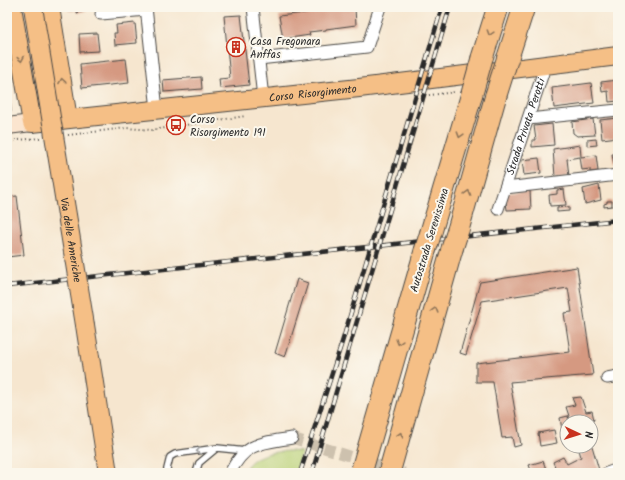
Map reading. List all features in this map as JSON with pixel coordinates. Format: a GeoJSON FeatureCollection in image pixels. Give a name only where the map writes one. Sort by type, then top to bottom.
{"type":"FeatureCollection","features":[{"type":"Feature","properties":{"kind":"highway","name":"Autostrada Serenissima"},"geometry":{"type":"LineString","coordinates":[[361,473],[498,7]]}},
{"type":"Feature","properties":{"kind":"highway"},"geometry":{"type":"LineString","coordinates":[[389,473],[496,95],[524,7]]}},
{"type":"Feature","properties":{"kind":"main road"},"geometry":{"type":"LineString","coordinates":[[12,7],[31,131]]}},
{"type":"Feature","properties":{"kind":"main road","name":"Via delle Americhe"},"geometry":{"type":"LineString","coordinates":[[33,7],[108,473]]}},
{"type":"Feature","properties":{"kind":"main road"},"geometry":{"type":"LineString","coordinates":[[50,7],[68,119]]}},
{"type":"Feature","properties":{"kind":"main road","name":"Corso Risorgimento"},"geometry":{"type":"LineString","coordinates":[[7,126],[31,131],[68,119],[263,98],[618,56]]}},
{"type":"Feature","properties":{"kind":"street"},"geometry":{"type":"LineString","coordinates":[[253,7],[263,98]]}},
{"type":"Feature","properties":{"kind":"street"},"geometry":{"type":"LineString","coordinates":[[259,59],[367,47],[380,7]]}},
{"type":"Feature","properties":{"kind":"street"},"geometry":{"type":"LineString","coordinates":[[101,14],[146,8],[157,110]]}},
{"type":"Feature","properties":{"kind":"street","name":"Strada Privata Perotti"},"geometry":{"type":"LineString","coordinates":[[498,209],[546,64]]}},
{"type":"Feature","properties":{"kind":"street"},"geometry":{"type":"LineString","coordinates":[[528,119],[618,110]]}},
{"type":"Feature","properties":{"kind":"street","name":"Strada Privata Perotti"},"geometry":{"type":"LineString","coordinates":[[505,188],[618,175]]}},
{"type":"Feature","properties":{"kind":"street"},"geometry":{"type":"LineString","coordinates":[[230,473],[236,461],[254,445],[292,438]]}},
{"type":"Feature","properties":{"kind":"street"},"geometry":{"type":"LineString","coordinates":[[607,473],[618,468]]}},
{"type":"Feature","properties":{"kind":"lane"},"geometry":{"type":"LineString","coordinates":[[166,473],[170,457],[175,454],[217,448],[246,451]]}},
{"type":"Feature","properties":{"kind":"lane"},"geometry":{"type":"LineString","coordinates":[[196,473],[199,463],[217,448]]}},
{"type":"Feature","properties":{"kind":"path"},"geometry":{"type":"LineString","coordinates":[[7,141],[31,131],[43,138]]}},
{"type":"Feature","properties":{"kind":"green space"},"geometry":{"type":"Polygon","coordinates":[[[289,451],[302,452],[296,473],[243,473],[251,462],[263,455],[289,451]]]}},
{"type":"Feature","properties":{"kind":"building"},"geometry":{"type":"Polygon","coordinates":[[[68,7],[92,7],[92,9],[77,13],[77,10],[69,11],[68,7]]]}},
{"type":"Feature","properties":{"kind":"building"},"geometry":{"type":"Polygon","coordinates":[[[357,7],[355,8],[356,25],[309,32],[310,35],[283,39],[279,16],[321,11],[321,8],[357,7]]]}},
{"type":"Feature","properties":{"kind":"building","name":"Casa Fregonara Anffas"},"geometry":{"type":"Polygon","coordinates":[[[241,15],[249,85],[220,88],[219,79],[230,78],[224,16],[241,15]]]}},
{"type":"Feature","properties":{"kind":"building"},"geometry":{"type":"Polygon","coordinates":[[[135,23],[137,43],[115,45],[114,33],[117,33],[116,25],[135,23]]]}},
{"type":"Feature","properties":{"kind":"building"},"geometry":{"type":"Polygon","coordinates":[[[97,33],[99,51],[80,52],[79,34],[97,33]]]}},
{"type":"Feature","properties":{"kind":"building"},"geometry":{"type":"Polygon","coordinates":[[[126,59],[129,83],[82,88],[80,64],[126,59]]]}},
{"type":"Feature","properties":{"kind":"building"},"geometry":{"type":"Polygon","coordinates":[[[201,77],[202,89],[164,92],[163,80],[201,77]]]}},
{"type":"Feature","properties":{"kind":"building"},"geometry":{"type":"Polygon","coordinates":[[[618,80],[618,101],[609,102],[608,91],[602,92],[601,82],[618,80]]]}},
{"type":"Feature","properties":{"kind":"building"},"geometry":{"type":"Polygon","coordinates":[[[591,83],[594,103],[554,108],[552,88],[591,83]]]}},
{"type":"Feature","properties":{"kind":"building"},"geometry":{"type":"Polygon","coordinates":[[[7,95],[10,95],[11,111],[7,112],[7,95]]]}},
{"type":"Feature","properties":{"kind":"building"},"geometry":{"type":"Polygon","coordinates":[[[618,118],[618,137],[602,139],[600,120],[618,118]]]}},
{"type":"Feature","properties":{"kind":"building"},"geometry":{"type":"Polygon","coordinates":[[[593,119],[595,135],[577,136],[573,133],[572,122],[593,119]]]}},
{"type":"Feature","properties":{"kind":"building"},"geometry":{"type":"Polygon","coordinates":[[[552,124],[554,145],[532,147],[532,140],[536,140],[534,126],[552,124]]]}},
{"type":"Feature","properties":{"kind":"building"},"geometry":{"type":"Polygon","coordinates":[[[596,139],[597,145],[587,146],[587,140],[596,139]]]}},
{"type":"Feature","properties":{"kind":"building"},"geometry":{"type":"Polygon","coordinates":[[[580,145],[581,157],[596,155],[598,171],[590,172],[590,169],[582,170],[580,157],[567,159],[569,176],[555,177],[553,149],[580,145]]]}},
{"type":"Feature","properties":{"kind":"building"},"geometry":{"type":"Polygon","coordinates":[[[616,150],[618,150],[618,164],[614,164],[612,154],[616,154],[616,150]]]}},
{"type":"Feature","properties":{"kind":"building"},"geometry":{"type":"Polygon","coordinates":[[[539,158],[541,173],[524,175],[522,160],[539,158]]]}},
{"type":"Feature","properties":{"kind":"building"},"geometry":{"type":"Polygon","coordinates":[[[599,185],[601,200],[585,204],[583,189],[599,185]]]}},
{"type":"Feature","properties":{"kind":"building"},"geometry":{"type":"Polygon","coordinates":[[[564,189],[566,205],[550,206],[549,195],[557,194],[557,190],[564,189]]]}},
{"type":"Feature","properties":{"kind":"building"},"geometry":{"type":"Polygon","coordinates":[[[530,191],[531,209],[507,210],[505,193],[530,191]]]}},
{"type":"Feature","properties":{"kind":"building"},"geometry":{"type":"Polygon","coordinates":[[[17,196],[24,255],[7,257],[7,197],[17,196]]]}},
{"type":"Feature","properties":{"kind":"building"},"geometry":{"type":"Polygon","coordinates":[[[607,201],[612,201],[612,206],[604,207],[604,204],[607,203],[607,201]]]}},
{"type":"Feature","properties":{"kind":"building"},"geometry":{"type":"Polygon","coordinates":[[[569,207],[569,211],[557,212],[557,208],[569,207]]]}},
{"type":"Feature","properties":{"kind":"building"},"geometry":{"type":"Polygon","coordinates":[[[577,267],[593,375],[510,382],[521,445],[514,447],[512,437],[502,438],[493,382],[476,382],[476,363],[570,352],[564,313],[572,312],[568,288],[482,301],[466,355],[460,353],[480,282],[577,267]]]}},
{"type":"Feature","properties":{"kind":"building"},"geometry":{"type":"Polygon","coordinates":[[[297,279],[308,283],[285,357],[275,353],[297,279]]]}},
{"type":"Feature","properties":{"kind":"building"},"geometry":{"type":"Polygon","coordinates":[[[581,397],[586,412],[592,411],[593,414],[568,414],[566,407],[575,405],[572,398],[581,397]]]}},
{"type":"Feature","properties":{"kind":"building"},"geometry":{"type":"Polygon","coordinates":[[[554,430],[557,443],[540,446],[538,433],[554,430]]]}},
{"type":"Feature","properties":{"kind":"building"},"geometry":{"type":"Polygon","coordinates":[[[580,454],[594,454],[599,470],[591,473],[549,473],[556,469],[553,462],[563,457],[567,464],[581,457],[580,454]]]}},
{"type":"Feature","properties":{"kind":"building"},"geometry":{"type":"Polygon","coordinates":[[[543,461],[546,469],[532,473],[529,465],[543,461]]]}},
{"type":"Feature","properties":{"kind":"tunnel"},"geometry":{"type":"LineString","coordinates":[[292,438],[404,473]]}},
{"type":"Feature","properties":{"kind":"railway"},"geometry":{"type":"LineString","coordinates":[[300,473],[344,336],[442,7]]}},
{"type":"Feature","properties":{"kind":"railway"},"geometry":{"type":"LineString","coordinates":[[312,473],[450,7]]}},
{"type":"Feature","properties":{"kind":"railway"},"geometry":{"type":"LineString","coordinates":[[7,286],[618,220]]}},
{"type":"Feature","properties":{"kind":"place","name":"Casa Fregonara Anffas"},"geometry":{"type":"Point","coordinates":[236,47]}},
{"type":"Feature","properties":{"kind":"place","name":"Corso Risorgimento 191"},"geometry":{"type":"Point","coordinates":[176,125]}}]}
